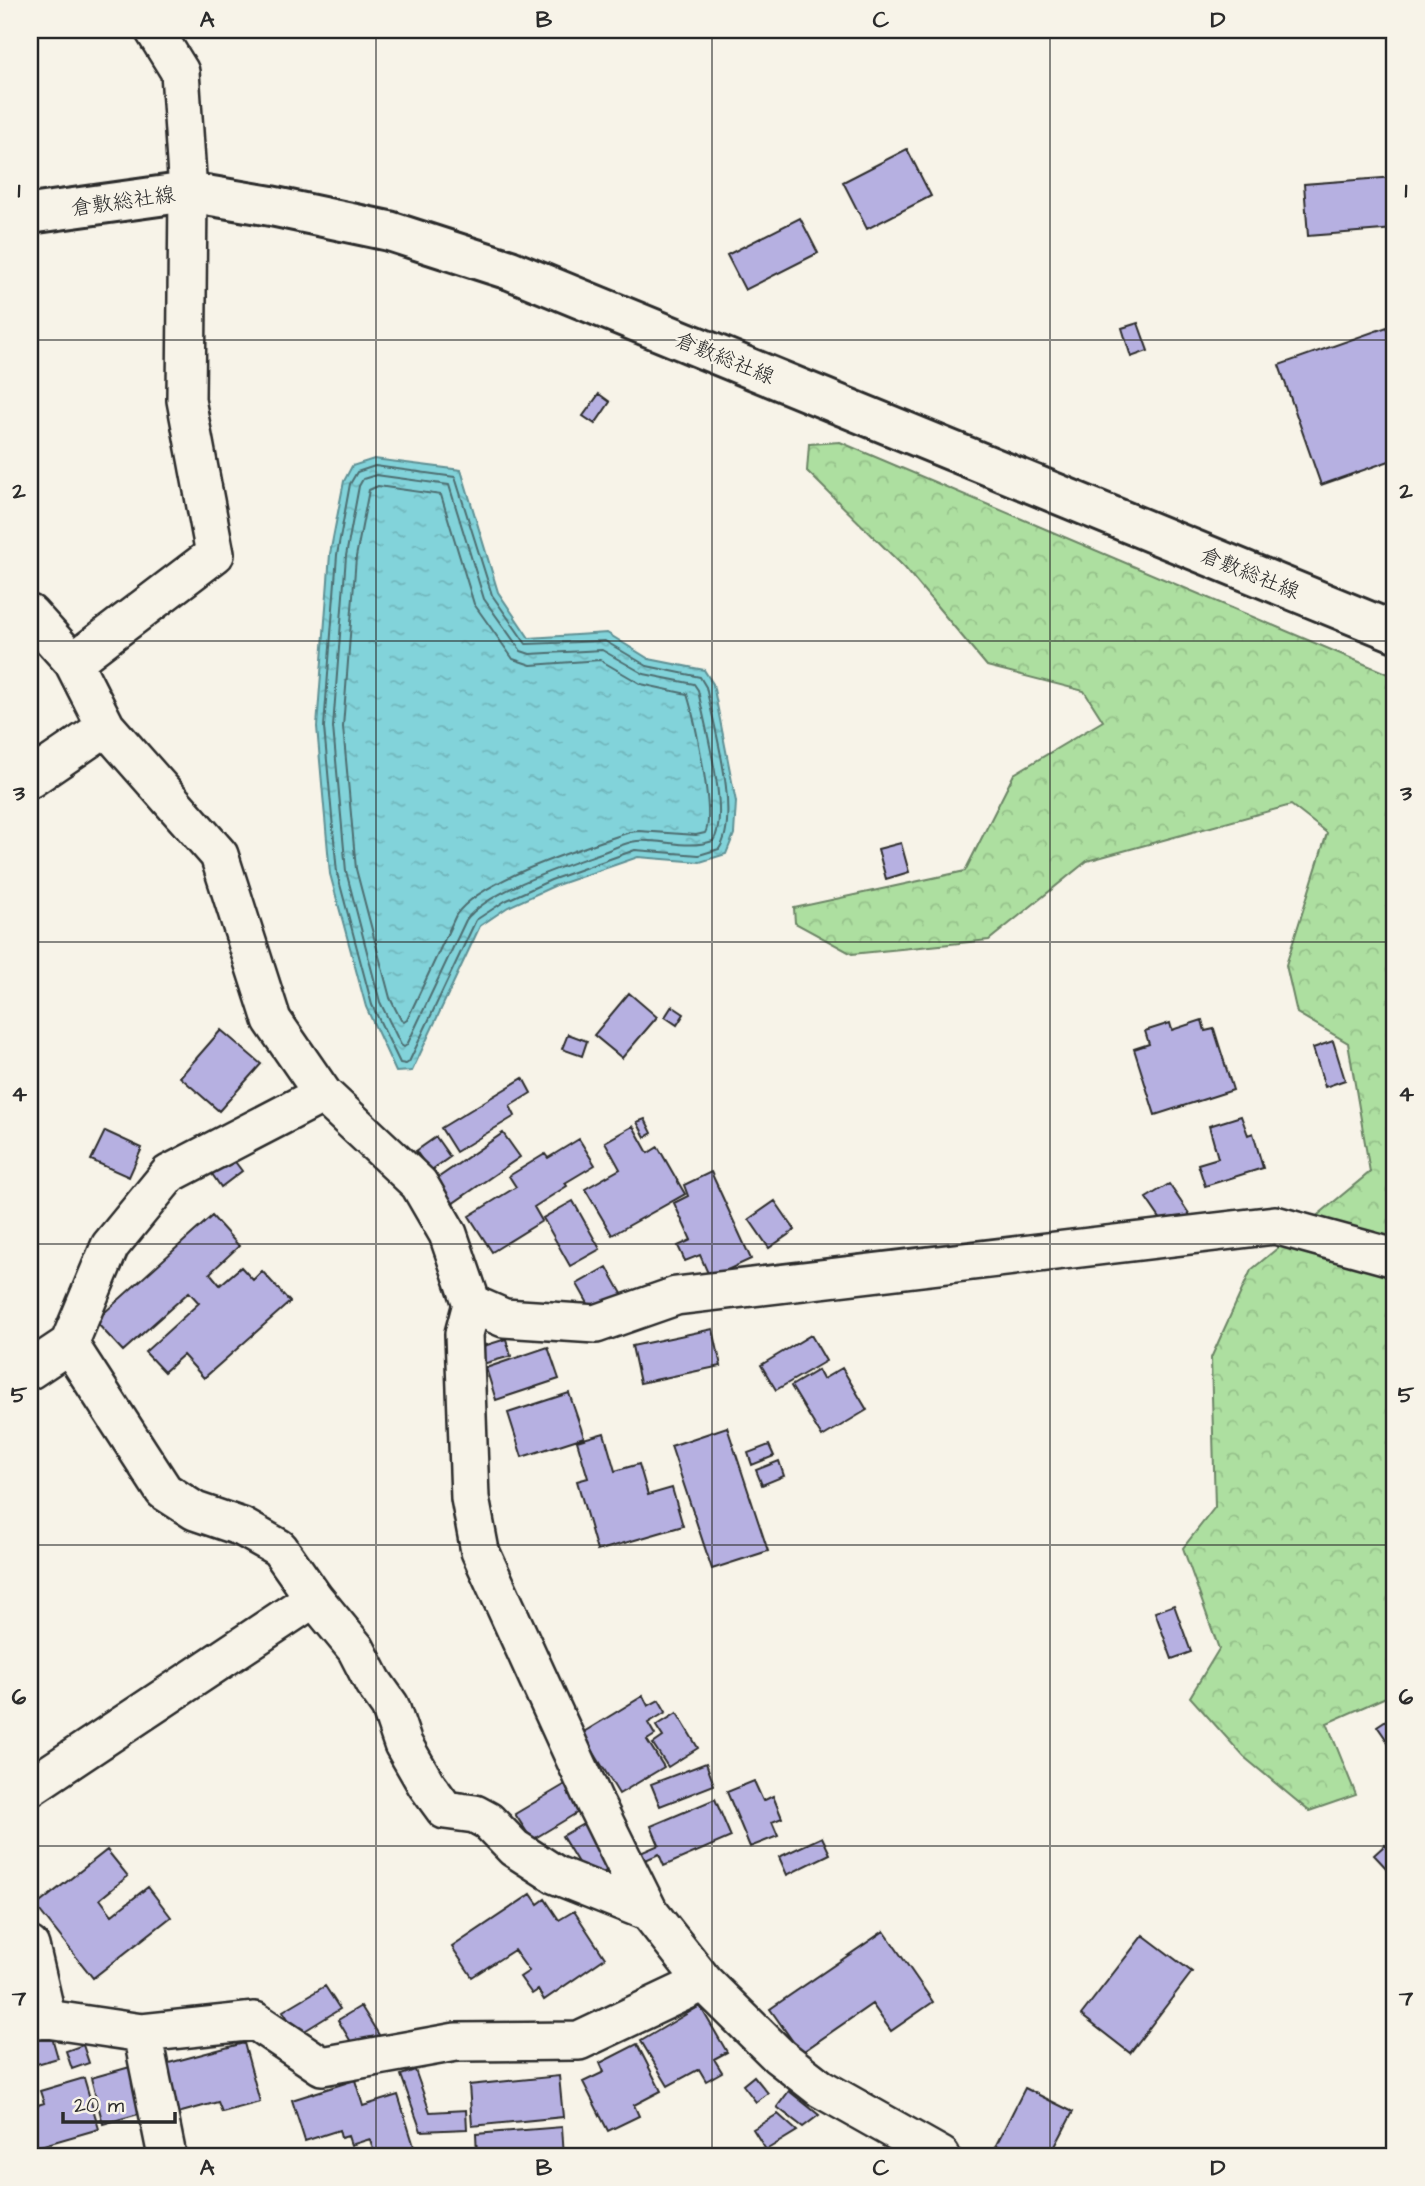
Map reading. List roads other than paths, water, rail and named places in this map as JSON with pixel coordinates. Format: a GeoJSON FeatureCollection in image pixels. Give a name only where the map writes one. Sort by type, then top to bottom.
{"type":"FeatureCollection","features":[{"type":"Feature","properties":{"kind":"main road","name":"倉敷総社線"},"geometry":{"type":"LineString","coordinates":[[30,214],[188,192],[389,231],[510,270],[1395,632]]}},
{"type":"Feature","properties":{"kind":"street"},"geometry":{"type":"LineString","coordinates":[[73,662],[215,554],[186,400],[188,192],[180,72],[154,30]]}},
{"type":"Feature","properties":{"kind":"street"},"geometry":{"type":"LineString","coordinates":[[30,614],[73,662],[106,727],[219,855],[272,1020],[323,1094],[419,1184],[448,1234],[472,1304],[464,1334],[470,1498],[480,1551],[595,1803],[649,1912],[704,1982],[779,2056],[820,2088],[942,2156]]}},
{"type":"Feature","properties":{"kind":"street"},"geometry":{"type":"LineString","coordinates":[[30,779],[106,727]]}},
{"type":"Feature","properties":{"kind":"street"},"geometry":{"type":"LineString","coordinates":[[30,1370],[69,1344],[110,1246],[169,1174],[323,1094]]}},
{"type":"Feature","properties":{"kind":"street"},"geometry":{"type":"LineString","coordinates":[[472,1304],[504,1318],[596,1324],[676,1296],[1275,1226],[1395,1258]]}},
{"type":"Feature","properties":{"kind":"street"},"geometry":{"type":"LineString","coordinates":[[69,1344],[164,1491],[195,1511],[242,1527],[279,1548],[314,1598],[356,1649],[373,1682],[390,1706],[403,1744],[445,1811],[475,1814],[494,1826],[514,1848],[556,1875],[649,1912]]}},
{"type":"Feature","properties":{"kind":"street"},"geometry":{"type":"LineString","coordinates":[[30,1787],[314,1598]]}},
{"type":"Feature","properties":{"kind":"street"},"geometry":{"type":"LineString","coordinates":[[30,1946],[38,2020],[142,2033],[255,2021],[322,2066],[456,2042],[579,2041],[704,1982]]}},
{"type":"Feature","properties":{"kind":"street"},"geometry":{"type":"LineString","coordinates":[[142,2033],[167,2156]]}},
{"type":"Feature","properties":{"kind":"water"},"geometry":{"type":"Polygon","coordinates":[[[374,459],[461,470],[498,592],[529,638],[607,633],[649,659],[704,670],[713,684],[736,802],[734,834],[726,854],[700,862],[638,857],[554,886],[508,907],[480,926],[412,1071],[396,1072],[366,1007],[330,874],[317,727],[330,554],[344,481],[352,466],[374,459]]]}}]}
